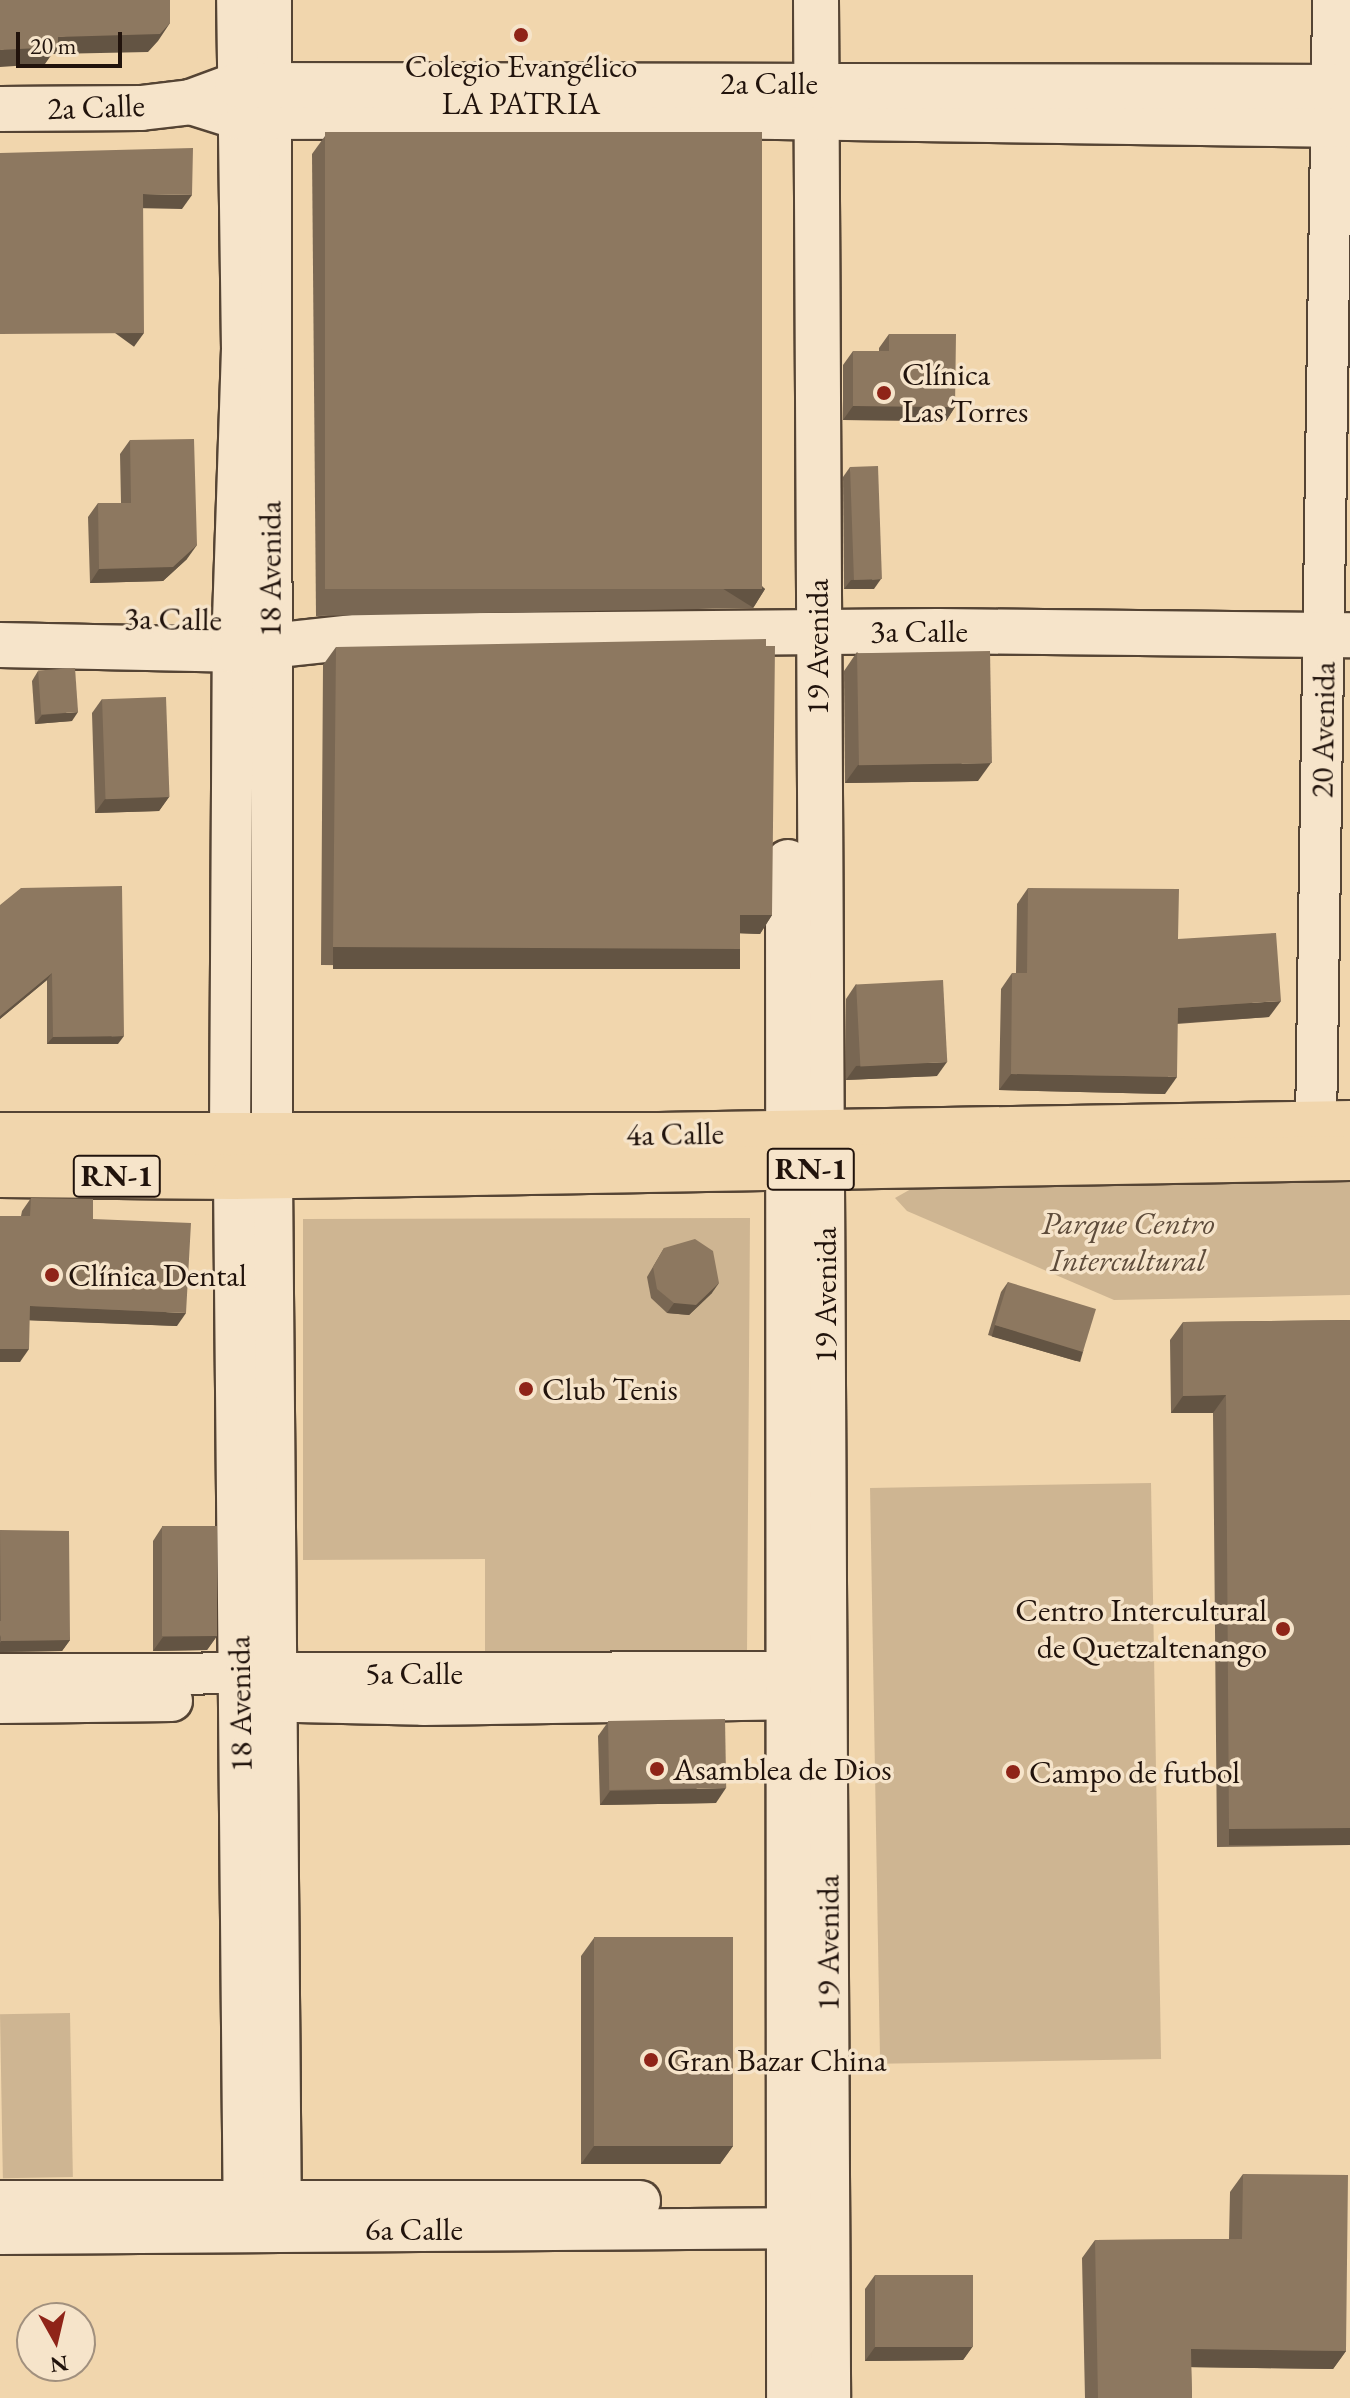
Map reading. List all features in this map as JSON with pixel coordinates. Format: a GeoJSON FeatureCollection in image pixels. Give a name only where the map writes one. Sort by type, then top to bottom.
{"type":"FeatureCollection","features":[{"type":"Feature","properties":{"kind":"main road","name":"4a Calle"},"geometry":{"type":"LineString","coordinates":[[808,1150],[1333,1124]]}},
{"type":"Feature","properties":{"kind":"main road","name":"4a Calle"},"geometry":{"type":"LineString","coordinates":[[0,1135],[252,1157]]}},
{"type":"Feature","properties":{"kind":"main road","name":"4a Calle"},"geometry":{"type":"LineString","coordinates":[[0,1175],[252,1157],[808,1150],[1350,1158]]}},
{"type":"Feature","properties":{"kind":"street","name":"18 Avenida"},"geometry":{"type":"LineString","coordinates":[[237,0],[255,101]]}},
{"type":"Feature","properties":{"kind":"street","name":"18 Avenida"},"geometry":{"type":"LineString","coordinates":[[263,2215],[252,1157],[251,634],[255,101],[271,0]]}},
{"type":"Feature","properties":{"kind":"street","name":"19 Avenida"},"geometry":{"type":"LineString","coordinates":[[788,0],[802,101],[802,632],[808,1150],[809,2215],[828,2398]]}},
{"type":"Feature","properties":{"kind":"street","name":"19 Avenida"},"geometry":{"type":"LineString","coordinates":[[802,101],[816,0]]}},
{"type":"Feature","properties":{"kind":"street","name":"20 Avenida"},"geometry":{"type":"LineString","coordinates":[[1333,0],[1342,106],[1333,1124]]}},
{"type":"Feature","properties":{"kind":"street","name":"2a Calle"},"geometry":{"type":"LineString","coordinates":[[0,109],[141,108],[191,102],[255,101],[802,101],[1160,120],[1342,106]]}},
{"type":"Feature","properties":{"kind":"street","name":"3a Calle"},"geometry":{"type":"LineString","coordinates":[[0,615],[251,634],[344,637],[802,632],[1337,636]]}},
{"type":"Feature","properties":{"kind":"street","name":"3a Calle"},"geometry":{"type":"LineString","coordinates":[[0,645],[251,634]]}},
{"type":"Feature","properties":{"kind":"street","name":"5a Calle"},"geometry":{"type":"LineString","coordinates":[[0,1674],[258,1688]]}},
{"type":"Feature","properties":{"kind":"street","name":"5a Calle"},"geometry":{"type":"LineString","coordinates":[[0,1703],[258,1688],[808,1686]]}},
{"type":"Feature","properties":{"kind":"street","name":"6a Calle"},"geometry":{"type":"LineString","coordinates":[[0,2201],[263,2215],[809,2215]]}},
{"type":"Feature","properties":{"kind":"street","name":"6a Calle"},"geometry":{"type":"LineString","coordinates":[[0,2234],[263,2215]]}},
{"type":"Feature","properties":{"kind":"street","name":"19 Avenida"},"geometry":{"type":"LineString","coordinates":[[789,2398],[809,2215]]}},
{"type":"Feature","properties":{"kind":"green space","name":"Parque Centro Intercultural"},"geometry":{"type":"Polygon","coordinates":[[[1350,1182],[1350,1295],[1114,1300],[907,1211],[895,1198],[911,1189],[1350,1182]]]}},
{"type":"Feature","properties":{"kind":"green space","name":"Club Tenis"},"geometry":{"type":"Polygon","coordinates":[[[750,1218],[747,1654],[485,1658],[485,1559],[303,1560],[303,1219],[750,1218]]]}},
{"type":"Feature","properties":{"kind":"green space","name":"Campo de futbol"},"geometry":{"type":"Polygon","coordinates":[[[1151,1483],[1161,2059],[880,2064],[870,1488],[1151,1483]]]}},
{"type":"Feature","properties":{"kind":"green space"},"geometry":{"type":"Polygon","coordinates":[[[70,2013],[73,2177],[3,2178],[0,2014],[70,2013]]]}},
{"type":"Feature","properties":{"kind":"building"},"geometry":{"type":"Polygon","coordinates":[[[0,0],[170,0],[170,23],[160,34],[58,37],[58,47],[0,50],[0,0]]]}},
{"type":"Feature","properties":{"kind":"building"},"geometry":{"type":"Polygon","coordinates":[[[325,132],[762,132],[762,589],[325,589],[325,132]]]}},
{"type":"Feature","properties":{"kind":"building"},"geometry":{"type":"Polygon","coordinates":[[[193,148],[192,195],[143,194],[144,333],[0,334],[0,153],[193,148]]]}},
{"type":"Feature","properties":{"kind":"building","name":"Clínica Las Torres"},"geometry":{"type":"Polygon","coordinates":[[[889,334],[956,334],[955,407],[853,406],[853,351],[889,351],[889,334]]]}},
{"type":"Feature","properties":{"kind":"building"},"geometry":{"type":"Polygon","coordinates":[[[194,439],[197,545],[173,567],[99,569],[98,503],[131,503],[130,440],[194,439]]]}},
{"type":"Feature","properties":{"kind":"building"},"geometry":{"type":"Polygon","coordinates":[[[878,466],[882,579],[854,580],[850,467],[878,466]]]}},
{"type":"Feature","properties":{"kind":"building"},"geometry":{"type":"Polygon","coordinates":[[[766,639],[766,646],[775,646],[772,915],[740,915],[740,949],[333,947],[336,647],[766,639]]]}},
{"type":"Feature","properties":{"kind":"building"},"geometry":{"type":"Polygon","coordinates":[[[990,651],[992,763],[859,765],[857,653],[990,651]]]}},
{"type":"Feature","properties":{"kind":"building"},"geometry":{"type":"Polygon","coordinates":[[[75,668],[78,712],[41,714],[38,671],[75,668]]]}},
{"type":"Feature","properties":{"kind":"building"},"geometry":{"type":"Polygon","coordinates":[[[166,697],[169,797],[106,799],[102,699],[166,697]]]}},
{"type":"Feature","properties":{"kind":"building"},"geometry":{"type":"Polygon","coordinates":[[[122,886],[124,1036],[53,1037],[52,973],[0,1016],[0,905],[21,888],[122,886]]]}},
{"type":"Feature","properties":{"kind":"building"},"geometry":{"type":"Polygon","coordinates":[[[1028,888],[1179,889],[1178,939],[1276,933],[1281,1001],[1178,1008],[1177,1077],[1011,1074],[1012,973],[1027,973],[1028,888]]]}},
{"type":"Feature","properties":{"kind":"building"},"geometry":{"type":"Polygon","coordinates":[[[943,980],[947,1062],[860,1066],[856,985],[943,980]]]}},
{"type":"Feature","properties":{"kind":"building"},"geometry":{"type":"Polygon","coordinates":[[[31,1198],[93,1199],[93,1219],[191,1223],[186,1313],[30,1306],[29,1349],[0,1349],[0,1216],[30,1216],[31,1198]]]}},
{"type":"Feature","properties":{"kind":"building"},"geometry":{"type":"Polygon","coordinates":[[[695,1239],[713,1251],[719,1283],[696,1305],[674,1303],[657,1289],[653,1267],[664,1248],[695,1239]]]}},
{"type":"Feature","properties":{"kind":"building"},"geometry":{"type":"Polygon","coordinates":[[[1008,1282],[1096,1309],[1083,1352],[995,1325],[1008,1282]]]}},
{"type":"Feature","properties":{"kind":"building","name":"Centro Intercultural de Quetzaltenango"},"geometry":{"type":"Polygon","coordinates":[[[1350,1320],[1350,1828],[1229,1829],[1226,1395],[1183,1396],[1183,1322],[1350,1320]]]}},
{"type":"Feature","properties":{"kind":"building"},"geometry":{"type":"Polygon","coordinates":[[[162,1526],[217,1526],[217,1636],[162,1636],[162,1526]]]}},
{"type":"Feature","properties":{"kind":"building"},"geometry":{"type":"Polygon","coordinates":[[[0,1530],[69,1531],[70,1640],[1,1641],[0,1530]]]}},
{"type":"Feature","properties":{"kind":"building","name":"Asamblea de Dios"},"geometry":{"type":"Polygon","coordinates":[[[725,1719],[726,1788],[609,1790],[608,1721],[725,1719]]]}},
{"type":"Feature","properties":{"kind":"building","name":"Gran Bazar China"},"geometry":{"type":"Polygon","coordinates":[[[594,1937],[733,1937],[733,2146],[594,2146],[594,1937]]]}},
{"type":"Feature","properties":{"kind":"building"},"geometry":{"type":"Polygon","coordinates":[[[1243,2174],[1348,2175],[1346,2351],[1191,2349],[1192,2398],[1098,2398],[1095,2240],[1242,2239],[1243,2174]]]}},
{"type":"Feature","properties":{"kind":"building"},"geometry":{"type":"Polygon","coordinates":[[[875,2275],[973,2275],[973,2347],[875,2347],[875,2275]]]}},
{"type":"Feature","properties":{"kind":"place","name":"Colegio Evangélico LA PATRIA"},"geometry":{"type":"Point","coordinates":[521,35]}},
{"type":"Feature","properties":{"kind":"place","name":"Clínica Las Torres"},"geometry":{"type":"Point","coordinates":[884,393]}},
{"type":"Feature","properties":{"kind":"place","name":"Clínica Dental"},"geometry":{"type":"Point","coordinates":[52,1275]}},
{"type":"Feature","properties":{"kind":"place","name":"Club Tenis"},"geometry":{"type":"Point","coordinates":[526,1389]}},
{"type":"Feature","properties":{"kind":"place","name":"Centro Intercultural de Quetzaltenango"},"geometry":{"type":"Point","coordinates":[1283,1629]}},
{"type":"Feature","properties":{"kind":"place","name":"Asamblea de Dios"},"geometry":{"type":"Point","coordinates":[657,1769]}},
{"type":"Feature","properties":{"kind":"place","name":"Campo de futbol"},"geometry":{"type":"Point","coordinates":[1013,1772]}},
{"type":"Feature","properties":{"kind":"place","name":"Gran Bazar China"},"geometry":{"type":"Point","coordinates":[651,2060]}}]}
